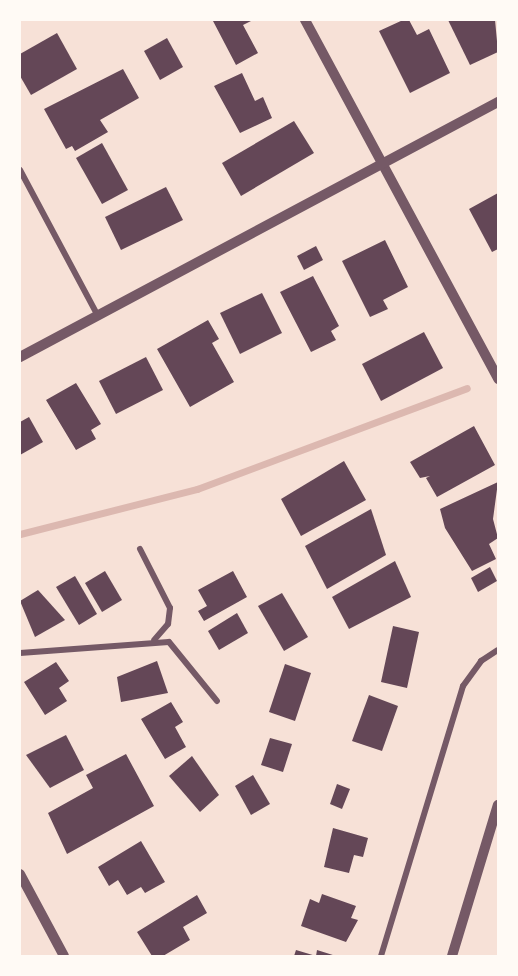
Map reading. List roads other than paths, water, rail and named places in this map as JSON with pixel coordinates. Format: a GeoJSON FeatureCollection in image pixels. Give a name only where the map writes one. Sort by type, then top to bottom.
{"type":"FeatureCollection","features":[{"type":"Feature","properties":{"kind":"street"},"geometry":{"type":"LineString","coordinates":[[306,20],[498,379]]}},
{"type":"Feature","properties":{"kind":"street"},"geometry":{"type":"LineString","coordinates":[[20,357],[498,102]]}},
{"type":"Feature","properties":{"kind":"street"},"geometry":{"type":"LineString","coordinates":[[20,170],[98,316]]}},
{"type":"Feature","properties":{"kind":"street"},"geometry":{"type":"LineString","coordinates":[[140,549],[170,608],[168,624],[154,640]]}},
{"type":"Feature","properties":{"kind":"street"},"geometry":{"type":"LineString","coordinates":[[20,653],[154,640],[169,642],[217,701]]}},
{"type":"Feature","properties":{"kind":"street"},"geometry":{"type":"LineString","coordinates":[[381,957],[463,686],[481,661],[498,650]]}},
{"type":"Feature","properties":{"kind":"street"},"geometry":{"type":"LineString","coordinates":[[452,957],[498,805]]}},
{"type":"Feature","properties":{"kind":"street"},"geometry":{"type":"LineString","coordinates":[[20,874],[64,957]]}},
{"type":"Feature","properties":{"kind":"waterway"},"geometry":{"type":"LineString","coordinates":[[20,534],[197,489],[467,388]]}}]}
